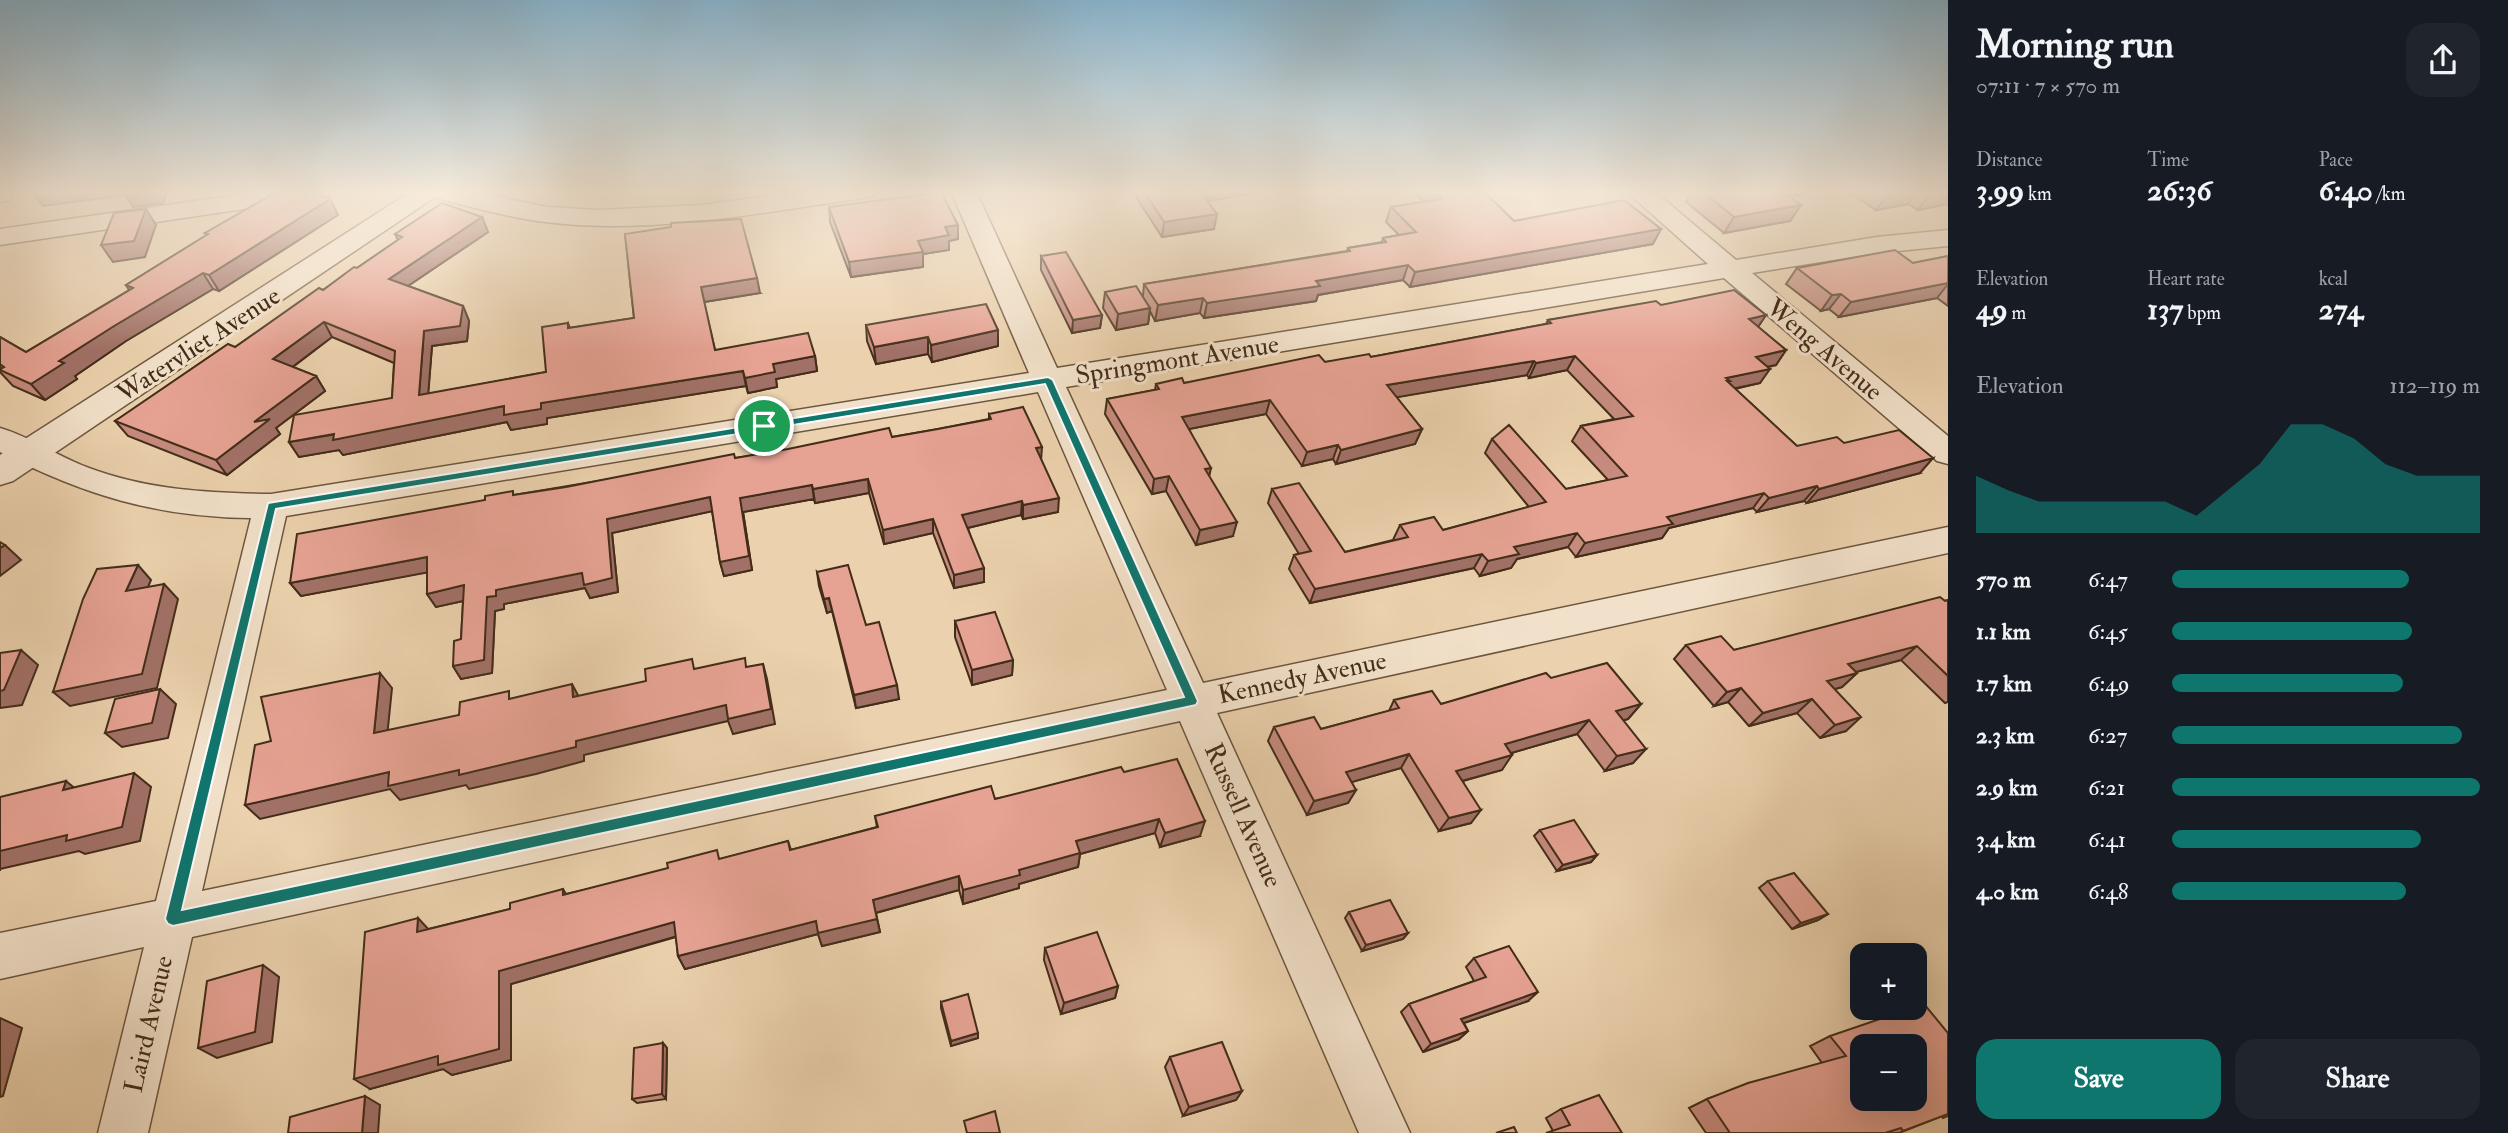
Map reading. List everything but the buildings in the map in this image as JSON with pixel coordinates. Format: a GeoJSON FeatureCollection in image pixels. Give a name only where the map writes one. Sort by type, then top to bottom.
{"type":"FeatureCollection","features":[{"type":"Feature","properties":{"kind":"street","name":"Watervliet Avenue"},"geometry":{"type":"LineString","coordinates":[[0,472],[350,244]]}},
{"type":"Feature","properties":{"kind":"street","name":"Russell Avenue"},"geometry":{"type":"LineString","coordinates":[[987,244],[1385,1133]]}},
{"type":"Feature","properties":{"kind":"street","name":"Weng Avenue"},"geometry":{"type":"LineString","coordinates":[[1700,244],[1948,453]]}},
{"type":"Feature","properties":{"kind":"street","name":"Springmont Avenue"},"geometry":{"type":"LineString","coordinates":[[0,439],[76,476],[117,489],[186,503],[271,506],[1888,244]]}},
{"type":"Feature","properties":{"kind":"street","name":"Laird Avenue"},"geometry":{"type":"LineString","coordinates":[[123,1133],[271,506]]}},
{"type":"Feature","properties":{"kind":"street","name":"Kennedy Avenue"},"geometry":{"type":"LineString","coordinates":[[0,956],[1948,540]]}},
{"type":"Feature","properties":{"kind":"route"},"geometry":{"type":"LineString","coordinates":[[1048,380],[1192,701],[173,919],[271,506],[575,459],[764,426],[1048,380]]}}]}
